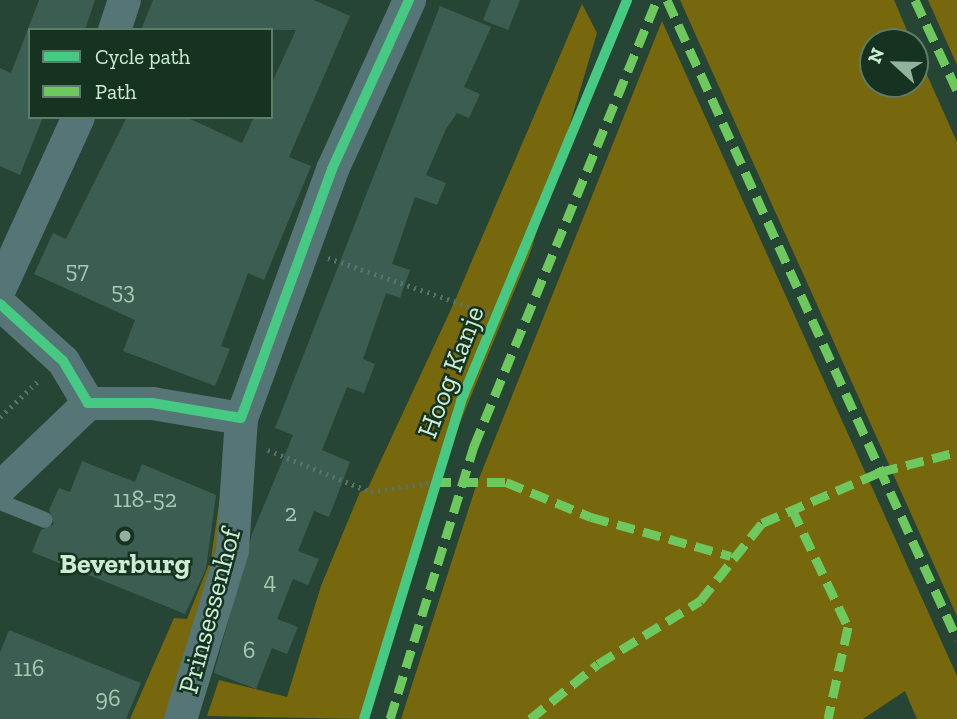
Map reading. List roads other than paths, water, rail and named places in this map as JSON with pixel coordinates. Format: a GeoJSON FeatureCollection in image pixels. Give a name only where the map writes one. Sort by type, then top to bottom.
{"type":"FeatureCollection","features":[{"type":"Feature","properties":{"kind":"street"},"geometry":{"type":"LineString","coordinates":[[115,28],[124,0]]}},
{"type":"Feature","properties":{"kind":"street","name":"Prinsessenhof"},"geometry":{"type":"LineString","coordinates":[[180,719],[232,550],[241,428],[346,136],[409,0]]}},
{"type":"Feature","properties":{"kind":"street"},"geometry":{"type":"LineString","coordinates":[[0,287],[77,119]]}},
{"type":"Feature","properties":{"kind":"street"},"geometry":{"type":"LineString","coordinates":[[0,304],[63,361],[88,403]]}},
{"type":"Feature","properties":{"kind":"street"},"geometry":{"type":"LineString","coordinates":[[0,487],[88,403],[152,403],[241,428]]}},
{"type":"Feature","properties":{"kind":"lane"},"geometry":{"type":"LineString","coordinates":[[0,502],[45,520]]}},
{"type":"Feature","properties":{"kind":"place","name":"Beverburg"},"geometry":{"type":"Point","coordinates":[125,536]}}]}
